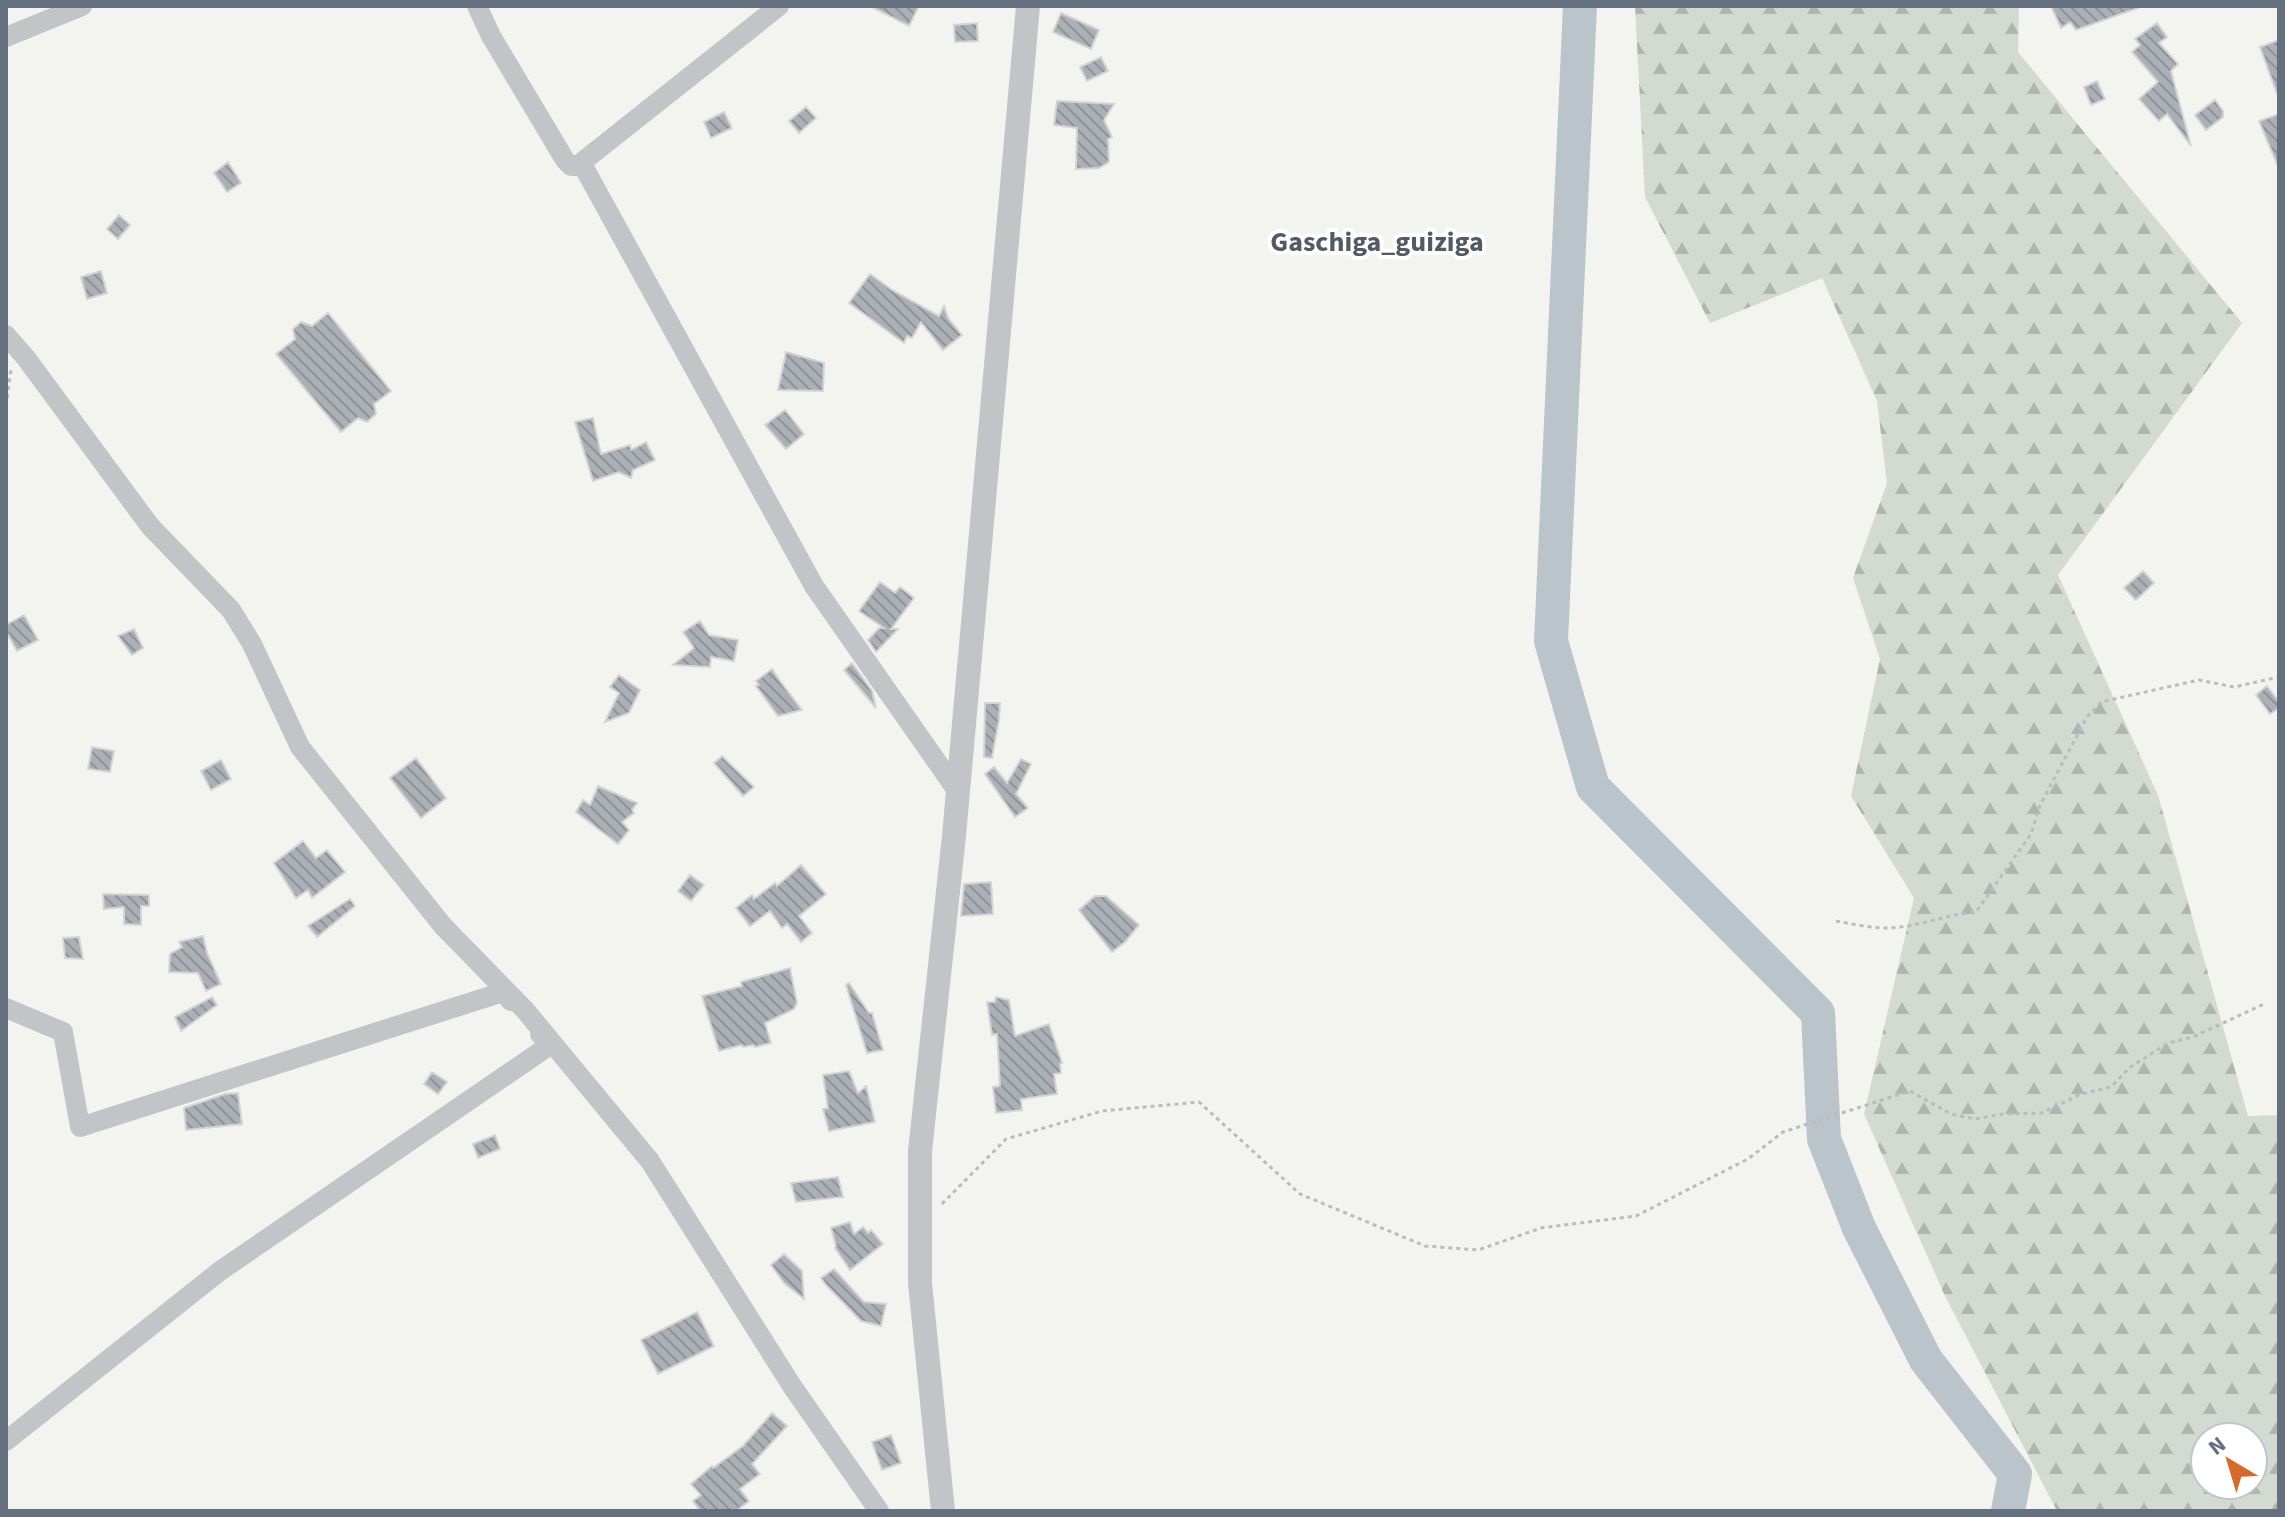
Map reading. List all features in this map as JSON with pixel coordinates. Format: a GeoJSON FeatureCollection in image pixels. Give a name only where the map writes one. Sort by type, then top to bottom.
{"type":"FeatureCollection","features":[{"type":"Feature","properties":{"kind":"street"},"geometry":{"type":"LineString","coordinates":[[6,37],[82,6]]}},
{"type":"Feature","properties":{"kind":"street"},"geometry":{"type":"LineString","coordinates":[[477,6],[491,36],[571,166],[582,164],[779,6]]}},
{"type":"Feature","properties":{"kind":"street"},"geometry":{"type":"LineString","coordinates":[[943,1511],[920,1283],[920,1151],[958,792],[1028,6]]}},
{"type":"Feature","properties":{"kind":"street"},"geometry":{"type":"LineString","coordinates":[[582,164],[814,586],[958,792]]}},
{"type":"Feature","properties":{"kind":"street"},"geometry":{"type":"LineString","coordinates":[[9,338],[150,526],[231,610],[252,644],[300,747],[443,926],[525,1010],[650,1161],[792,1386],[879,1511]]}},
{"type":"Feature","properties":{"kind":"street"},"geometry":{"type":"LineString","coordinates":[[6,1008],[63,1032],[80,1127],[503,992],[550,1045],[220,1271],[6,1441]]}},
{"type":"Feature","properties":{"kind":"path"},"geometry":{"type":"LineString","coordinates":[[6,406],[11,380],[9,338]]}},
{"type":"Feature","properties":{"kind":"path"},"geometry":{"type":"LineString","coordinates":[[1836,921],[1898,928],[1959,913],[1976,912],[2031,834],[2040,805],[2087,717],[2101,702],[2189,681],[2234,687],[2279,677]]}},
{"type":"Feature","properties":{"kind":"path"},"geometry":{"type":"LineString","coordinates":[[919,1227],[1006,1139],[1102,1111],[1199,1102],[1300,1194],[1425,1246],[1478,1250],[1541,1228],[1636,1216],[1748,1159],[1783,1132],[1910,1091],[1951,1114],[1975,1119],[2051,1111],[2081,1094],[2111,1087],[2129,1068],[2168,1043],[2193,1037],[2264,1004]]}},
{"type":"Feature","properties":{"kind":"green space"},"geometry":{"type":"Polygon","coordinates":[[[1635,6],[2019,6],[2018,52],[2242,323],[2058,575],[2158,795],[2248,1116],[2279,1115],[2279,1511],[2057,1511],[1945,1296],[1864,1114],[1914,898],[1851,796],[1880,659],[1853,578],[1887,483],[1877,401],[1822,278],[1710,323],[1645,197],[1635,6]]]}},
{"type":"Feature","properties":{"kind":"building"},"geometry":{"type":"Polygon","coordinates":[[[870,6],[919,6],[909,26],[870,6]]]}},
{"type":"Feature","properties":{"kind":"building"},"geometry":{"type":"Polygon","coordinates":[[[2051,6],[2138,8],[2076,30],[2070,22],[2061,28],[2051,6]]]}},
{"type":"Feature","properties":{"kind":"building"},"geometry":{"type":"Polygon","coordinates":[[[1061,13],[1099,30],[1091,49],[1053,32],[1061,13]]]}},
{"type":"Feature","properties":{"kind":"building"},"geometry":{"type":"Polygon","coordinates":[[[977,23],[978,41],[955,42],[954,25],[977,23]]]}},
{"type":"Feature","properties":{"kind":"building"},"geometry":{"type":"Polygon","coordinates":[[[2157,23],[2167,37],[2159,43],[2178,64],[2171,71],[2191,146],[2167,114],[2159,121],[2139,99],[2158,82],[2132,52],[2140,45],[2135,39],[2157,23]]]}},
{"type":"Feature","properties":{"kind":"building"},"geometry":{"type":"Polygon","coordinates":[[[2279,40],[2279,94],[2277,94],[2260,47],[2279,40]]]}},
{"type":"Feature","properties":{"kind":"building"},"geometry":{"type":"Polygon","coordinates":[[[1101,57],[1108,71],[1087,81],[1080,67],[1101,57]]]}},
{"type":"Feature","properties":{"kind":"building"},"geometry":{"type":"Polygon","coordinates":[[[2097,81],[2105,99],[2091,105],[2084,87],[2097,81]]]}},
{"type":"Feature","properties":{"kind":"building"},"geometry":{"type":"Polygon","coordinates":[[[2215,100],[2223,111],[2223,117],[2206,130],[2195,115],[2215,100]]]}},
{"type":"Feature","properties":{"kind":"building"},"geometry":{"type":"Polygon","coordinates":[[[1057,101],[1114,104],[1104,120],[1112,137],[1108,139],[1109,162],[1099,168],[1076,169],[1077,128],[1054,125],[1057,101]]]}},
{"type":"Feature","properties":{"kind":"building"},"geometry":{"type":"Polygon","coordinates":[[[806,107],[816,118],[799,133],[789,121],[806,107]]]}},
{"type":"Feature","properties":{"kind":"building"},"geometry":{"type":"Polygon","coordinates":[[[724,112],[732,128],[711,138],[704,122],[724,112]]]}},
{"type":"Feature","properties":{"kind":"building"},"geometry":{"type":"Polygon","coordinates":[[[2279,114],[2279,169],[2259,121],[2279,114]]]}},
{"type":"Feature","properties":{"kind":"building"},"geometry":{"type":"Polygon","coordinates":[[[228,162],[241,183],[227,192],[214,173],[228,162]]]}},
{"type":"Feature","properties":{"kind":"building"},"geometry":{"type":"Polygon","coordinates":[[[119,215],[130,225],[118,239],[107,229],[119,215]]]}},
{"type":"Feature","properties":{"kind":"building"},"geometry":{"type":"Polygon","coordinates":[[[101,271],[107,293],[87,299],[81,277],[101,271]]]}},
{"type":"Feature","properties":{"kind":"building"},"geometry":{"type":"Polygon","coordinates":[[[870,274],[939,316],[944,306],[948,318],[962,335],[943,350],[921,322],[912,338],[907,336],[904,343],[849,303],[870,274]]]}},
{"type":"Feature","properties":{"kind":"building"},"geometry":{"type":"Polygon","coordinates":[[[328,313],[391,391],[374,404],[376,414],[367,422],[358,418],[341,432],[276,354],[295,339],[293,329],[301,322],[312,326],[328,313]]]}},
{"type":"Feature","properties":{"kind":"building"},"geometry":{"type":"Polygon","coordinates":[[[786,352],[824,363],[823,391],[778,390],[786,352]]]}},
{"type":"Feature","properties":{"kind":"building"},"geometry":{"type":"Polygon","coordinates":[[[785,410],[804,434],[786,449],[765,425],[785,410]]]}},
{"type":"Feature","properties":{"kind":"building"},"geometry":{"type":"Polygon","coordinates":[[[593,418],[601,454],[630,445],[631,450],[646,442],[655,460],[633,470],[631,478],[619,472],[593,481],[575,422],[593,418]]]}},
{"type":"Feature","properties":{"kind":"building"},"geometry":{"type":"Polygon","coordinates":[[[2143,571],[2154,583],[2136,600],[2124,588],[2143,571]]]}},
{"type":"Feature","properties":{"kind":"building"},"geometry":{"type":"Polygon","coordinates":[[[880,582],[895,593],[900,587],[914,598],[891,629],[898,629],[876,652],[868,640],[879,628],[884,628],[859,611],[880,582]]]}},
{"type":"Feature","properties":{"kind":"building"},"geometry":{"type":"Polygon","coordinates":[[[24,615],[38,640],[17,651],[6,625],[24,615]]]}},
{"type":"Feature","properties":{"kind":"building"},"geometry":{"type":"Polygon","coordinates":[[[700,621],[709,635],[738,640],[734,661],[711,657],[710,667],[673,665],[694,648],[683,632],[700,621]]]}},
{"type":"Feature","properties":{"kind":"building"},"geometry":{"type":"Polygon","coordinates":[[[134,629],[143,648],[132,655],[118,636],[134,629]]]}},
{"type":"Feature","properties":{"kind":"building"},"geometry":{"type":"Polygon","coordinates":[[[852,663],[872,691],[876,708],[844,670],[852,663]]]}},
{"type":"Feature","properties":{"kind":"building"},"geometry":{"type":"Polygon","coordinates":[[[772,669],[802,710],[778,716],[756,686],[759,685],[756,681],[772,669]]]}},
{"type":"Feature","properties":{"kind":"building"},"geometry":{"type":"Polygon","coordinates":[[[619,675],[640,690],[629,713],[605,722],[619,693],[610,687],[619,675]]]}},
{"type":"Feature","properties":{"kind":"building"},"geometry":{"type":"Polygon","coordinates":[[[2267,686],[2279,702],[2279,708],[2270,714],[2256,695],[2267,686]]]}},
{"type":"Feature","properties":{"kind":"building"},"geometry":{"type":"Polygon","coordinates":[[[985,703],[1000,703],[992,758],[984,757],[985,703]]]}},
{"type":"Feature","properties":{"kind":"building"},"geometry":{"type":"Polygon","coordinates":[[[92,747],[114,751],[110,772],[88,769],[92,747]]]}},
{"type":"Feature","properties":{"kind":"building"},"geometry":{"type":"Polygon","coordinates":[[[722,756],[754,787],[743,796],[714,763],[722,756]]]}},
{"type":"Feature","properties":{"kind":"building"},"geometry":{"type":"Polygon","coordinates":[[[416,758],[446,798],[421,818],[390,778],[416,758]]]}},
{"type":"Feature","properties":{"kind":"building"},"geometry":{"type":"Polygon","coordinates":[[[1021,759],[1031,764],[1016,794],[1028,808],[1015,817],[985,774],[994,767],[1007,783],[1021,759]]]}},
{"type":"Feature","properties":{"kind":"building"},"geometry":{"type":"Polygon","coordinates":[[[221,760],[231,779],[211,790],[201,771],[221,760]]]}},
{"type":"Feature","properties":{"kind":"building"},"geometry":{"type":"Polygon","coordinates":[[[598,786],[637,803],[632,810],[634,813],[622,822],[629,830],[618,844],[576,812],[583,800],[590,805],[598,786]]]}},
{"type":"Feature","properties":{"kind":"building"},"geometry":{"type":"Polygon","coordinates":[[[303,841],[316,858],[327,850],[345,872],[312,898],[308,890],[296,898],[274,863],[303,841]]]}},
{"type":"Feature","properties":{"kind":"building"},"geometry":{"type":"Polygon","coordinates":[[[801,865],[826,894],[799,916],[812,933],[801,942],[787,924],[782,928],[770,911],[750,926],[736,908],[752,895],[754,899],[775,883],[777,886],[801,865]]]}},
{"type":"Feature","properties":{"kind":"building"},"geometry":{"type":"Polygon","coordinates":[[[690,875],[704,885],[691,901],[678,891],[690,875]]]}},
{"type":"Feature","properties":{"kind":"building"},"geometry":{"type":"Polygon","coordinates":[[[991,882],[993,914],[961,916],[964,884],[991,882]]]}},
{"type":"Feature","properties":{"kind":"building"},"geometry":{"type":"Polygon","coordinates":[[[103,894],[149,895],[149,906],[141,906],[141,925],[124,924],[124,907],[104,909],[103,894]]]}},
{"type":"Feature","properties":{"kind":"building"},"geometry":{"type":"Polygon","coordinates":[[[1095,896],[1106,896],[1139,925],[1112,952],[1079,910],[1095,896]]]}},
{"type":"Feature","properties":{"kind":"building"},"geometry":{"type":"Polygon","coordinates":[[[350,899],[355,906],[317,937],[308,926],[350,899]]]}},
{"type":"Feature","properties":{"kind":"building"},"geometry":{"type":"Polygon","coordinates":[[[203,936],[221,984],[206,991],[198,973],[169,972],[170,954],[182,947],[179,942],[203,936]]]}},
{"type":"Feature","properties":{"kind":"building"},"geometry":{"type":"Polygon","coordinates":[[[79,937],[83,959],[65,958],[63,938],[79,937]]]}},
{"type":"Feature","properties":{"kind":"building"},"geometry":{"type":"Polygon","coordinates":[[[790,968],[797,1003],[794,1009],[765,1023],[771,1043],[755,1047],[742,1045],[719,1051],[702,996],[742,986],[741,982],[790,968]]]}},
{"type":"Feature","properties":{"kind":"building"},"geometry":{"type":"Polygon","coordinates":[[[849,983],[872,1013],[883,1050],[867,1053],[846,985],[849,983]]]}},
{"type":"Feature","properties":{"kind":"building"},"geometry":{"type":"Polygon","coordinates":[[[212,997],[217,1005],[181,1031],[175,1017],[212,997]]]}},
{"type":"Feature","properties":{"kind":"building"},"geometry":{"type":"Polygon","coordinates":[[[996,997],[1009,1000],[1015,1036],[1049,1024],[1062,1063],[1061,1073],[1054,1074],[1057,1094],[1021,1099],[1022,1110],[996,1113],[993,1087],[1000,1086],[997,1034],[992,1035],[987,1002],[995,1002],[996,997]]]}},
{"type":"Feature","properties":{"kind":"building"},"geometry":{"type":"Polygon","coordinates":[[[849,1071],[858,1093],[866,1086],[875,1122],[829,1131],[823,1109],[828,1108],[823,1075],[849,1071]]]}},
{"type":"Feature","properties":{"kind":"building"},"geometry":{"type":"Polygon","coordinates":[[[432,1072],[447,1082],[438,1094],[424,1084],[432,1072]]]}},
{"type":"Feature","properties":{"kind":"building"},"geometry":{"type":"Polygon","coordinates":[[[238,1093],[242,1124],[186,1130],[184,1108],[225,1094],[238,1093]]]}},
{"type":"Feature","properties":{"kind":"building"},"geometry":{"type":"Polygon","coordinates":[[[495,1135],[500,1149],[478,1158],[473,1144],[495,1135]]]}},
{"type":"Feature","properties":{"kind":"building"},"geometry":{"type":"Polygon","coordinates":[[[838,1177],[843,1197],[796,1202],[791,1183],[838,1177]]]}},
{"type":"Feature","properties":{"kind":"building"},"geometry":{"type":"Polygon","coordinates":[[[850,1222],[854,1234],[863,1227],[868,1233],[871,1230],[883,1244],[850,1270],[835,1248],[831,1228],[850,1222]]]}},
{"type":"Feature","properties":{"kind":"building"},"geometry":{"type":"Polygon","coordinates":[[[784,1254],[802,1271],[804,1299],[784,1283],[771,1265],[784,1254]]]}},
{"type":"Feature","properties":{"kind":"building"},"geometry":{"type":"Polygon","coordinates":[[[834,1269],[864,1302],[886,1304],[881,1326],[861,1321],[826,1285],[821,1278],[834,1269]]]}},
{"type":"Feature","properties":{"kind":"building"},"geometry":{"type":"Polygon","coordinates":[[[697,1312],[714,1346],[658,1374],[641,1340],[697,1312]]]}},
{"type":"Feature","properties":{"kind":"building"},"geometry":{"type":"Polygon","coordinates":[[[772,1413],[787,1426],[752,1464],[760,1474],[740,1489],[749,1501],[736,1511],[700,1511],[693,1501],[701,1495],[691,1484],[743,1446],[772,1413]]]}},
{"type":"Feature","properties":{"kind":"building"},"geometry":{"type":"Polygon","coordinates":[[[891,1435],[901,1463],[882,1470],[872,1442],[891,1435]]]}},
{"type":"Feature","properties":{"kind":"waterway"},"geometry":{"type":"LineString","coordinates":[[1580,6],[1551,641],[1593,787],[1818,1013],[1824,1139],[1859,1228],[1926,1360],[2015,1474],[2008,1511]]}},
{"type":"Feature","properties":{"kind":"district","name":"Gaschiga_guiziga"},"geometry":{"type":"Point","coordinates":[1377,242]}}]}
